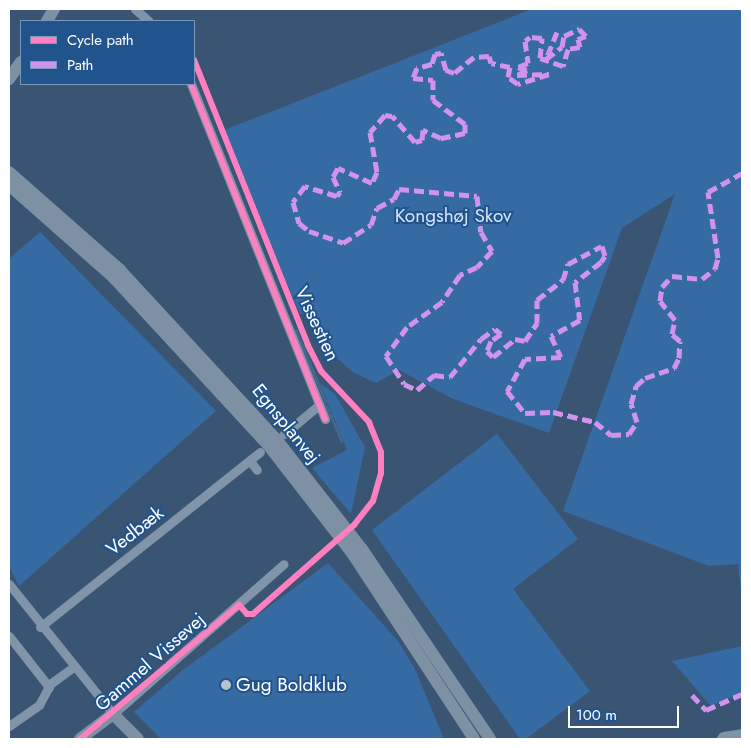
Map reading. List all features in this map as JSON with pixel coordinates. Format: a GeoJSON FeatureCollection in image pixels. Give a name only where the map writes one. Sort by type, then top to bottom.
{"type":"FeatureCollection","features":[{"type":"Feature","properties":{"kind":"highway"},"geometry":{"type":"LineString","coordinates":[[724,739],[742,736]]}},
{"type":"Feature","properties":{"kind":"main road"},"geometry":{"type":"LineString","coordinates":[[48,20],[54,9]]}},
{"type":"Feature","properties":{"kind":"main road"},"geometry":{"type":"LineString","coordinates":[[9,79],[20,63]]}},
{"type":"Feature","properties":{"kind":"main road","name":"Egnsplanvej"},"geometry":{"type":"LineString","coordinates":[[9,170],[154,304],[276,439],[362,549],[490,739]]}},
{"type":"Feature","properties":{"kind":"main road","name":"Egnsplanvej"},"geometry":{"type":"LineString","coordinates":[[9,185],[113,277],[268,446],[357,561],[474,738]]}},
{"type":"Feature","properties":{"kind":"main road"},"geometry":{"type":"LineString","coordinates":[[113,714],[138,739]]}},
{"type":"Feature","properties":{"kind":"main road","name":"Gammel Vissevej"},"geometry":{"type":"LineString","coordinates":[[80,739],[113,714]]}},
{"type":"Feature","properties":{"kind":"street"},"geometry":{"type":"LineString","coordinates":[[135,9],[148,20]]}},
{"type":"Feature","properties":{"kind":"street"},"geometry":{"type":"LineString","coordinates":[[191,85],[326,419]]}},
{"type":"Feature","properties":{"kind":"street"},"geometry":{"type":"LineString","coordinates":[[284,434],[319,404]]}},
{"type":"Feature","properties":{"kind":"street","name":"Vedbæk"},"geometry":{"type":"LineString","coordinates":[[40,626],[260,452]]}},
{"type":"Feature","properties":{"kind":"street"},"geometry":{"type":"LineString","coordinates":[[250,461],[257,470]]}},
{"type":"Feature","properties":{"kind":"street","name":"Gammel Vissevej"},"geometry":{"type":"LineString","coordinates":[[113,714],[284,564]]}},
{"type":"Feature","properties":{"kind":"street"},"geometry":{"type":"LineString","coordinates":[[9,584],[72,668],[113,714]]}},
{"type":"Feature","properties":{"kind":"street"},"geometry":{"type":"LineString","coordinates":[[9,636],[49,686]]}},
{"type":"Feature","properties":{"kind":"street"},"geometry":{"type":"LineString","coordinates":[[9,726],[39,705],[49,686],[72,668]]}},
{"type":"Feature","properties":{"kind":"green space","name":"Kongshøj Skov"},"geometry":{"type":"Polygon","coordinates":[[[532,9],[742,9],[742,600],[738,564],[709,566],[563,511],[675,194],[622,228],[549,433],[453,399],[399,370],[376,383],[354,373],[330,352],[307,314],[300,314],[222,131],[532,9]]]}},
{"type":"Feature","properties":{"kind":"green space"},"geometry":{"type":"Polygon","coordinates":[[[40,232],[216,411],[19,586],[9,566],[9,259],[40,232]]]}},
{"type":"Feature","properties":{"kind":"green space"},"geometry":{"type":"Polygon","coordinates":[[[320,383],[335,394],[365,447],[351,514],[312,468],[347,450],[320,383]]]}},
{"type":"Feature","properties":{"kind":"green space"},"geometry":{"type":"Polygon","coordinates":[[[497,434],[578,539],[513,589],[590,691],[526,739],[520,739],[372,530],[497,434]]]}},
{"type":"Feature","properties":{"kind":"green space"},"geometry":{"type":"Polygon","coordinates":[[[328,563],[397,640],[414,667],[444,739],[161,739],[134,712],[183,670],[328,563]]]}},
{"type":"Feature","properties":{"kind":"green space"},"geometry":{"type":"Polygon","coordinates":[[[742,646],[742,693],[711,706],[672,661],[742,646]]]}},
{"type":"Feature","properties":{"kind":"waterway"},"geometry":{"type":"LineString","coordinates":[[296,330],[326,402]]}},
{"type":"Feature","properties":{"kind":"waterway"},"geometry":{"type":"LineString","coordinates":[[327,406],[342,441]]}},
{"type":"Feature","properties":{"kind":"marked path"},"geometry":{"type":"LineString","coordinates":[[557,32],[546,59],[562,47],[564,36],[579,29],[586,36],[578,39],[580,47],[568,49],[563,66],[540,58],[542,38],[530,37],[525,41],[528,63],[518,67],[527,70],[517,75],[549,74],[518,84],[508,77],[510,67],[491,63],[489,56],[474,57],[454,73],[446,70],[441,53],[435,54],[432,64],[417,68],[413,78],[433,80],[433,100],[465,124],[465,133],[441,138],[423,130],[422,140],[415,142],[392,116],[385,115],[370,132],[377,172],[372,183],[338,168],[333,177],[340,192],[337,196],[305,186],[293,202],[299,223],[309,231],[343,243],[371,225],[377,208],[394,199],[399,189],[477,196],[481,232],[492,251],[477,267],[460,275],[442,302],[407,327],[386,356],[404,384],[417,390],[434,375],[450,377],[481,339],[495,329],[501,334],[491,341],[487,351],[493,357],[515,339],[525,341],[537,323],[537,300],[563,280],[568,264],[602,246],[605,256],[601,262],[575,282],[580,320],[551,336],[561,357],[525,359],[507,391],[525,413],[553,412],[595,422],[611,435],[629,434],[637,422],[631,404],[636,386],[645,378],[674,368],[679,358],[680,341],[672,334],[675,320],[660,301],[662,287],[672,276],[702,279],[715,269],[718,258],[708,192],[742,173]]}},
{"type":"Feature","properties":{"kind":"marked path"},"geometry":{"type":"LineString","coordinates":[[692,695],[706,710],[742,694]]}},
{"type":"Feature","properties":{"kind":"cycle path","name":"Vissestien"},"geometry":{"type":"LineString","coordinates":[[80,739],[239,605],[247,614],[253,614],[354,525],[373,501],[381,473],[381,452],[369,422],[321,371],[308,345],[195,62]]}},
{"type":"Feature","properties":{"kind":"cycle path"},"geometry":{"type":"LineString","coordinates":[[191,85],[325,419]]}},
{"type":"Feature","properties":{"kind":"place","name":"Gug Boldklub"},"geometry":{"type":"Point","coordinates":[226,685]}}]}
